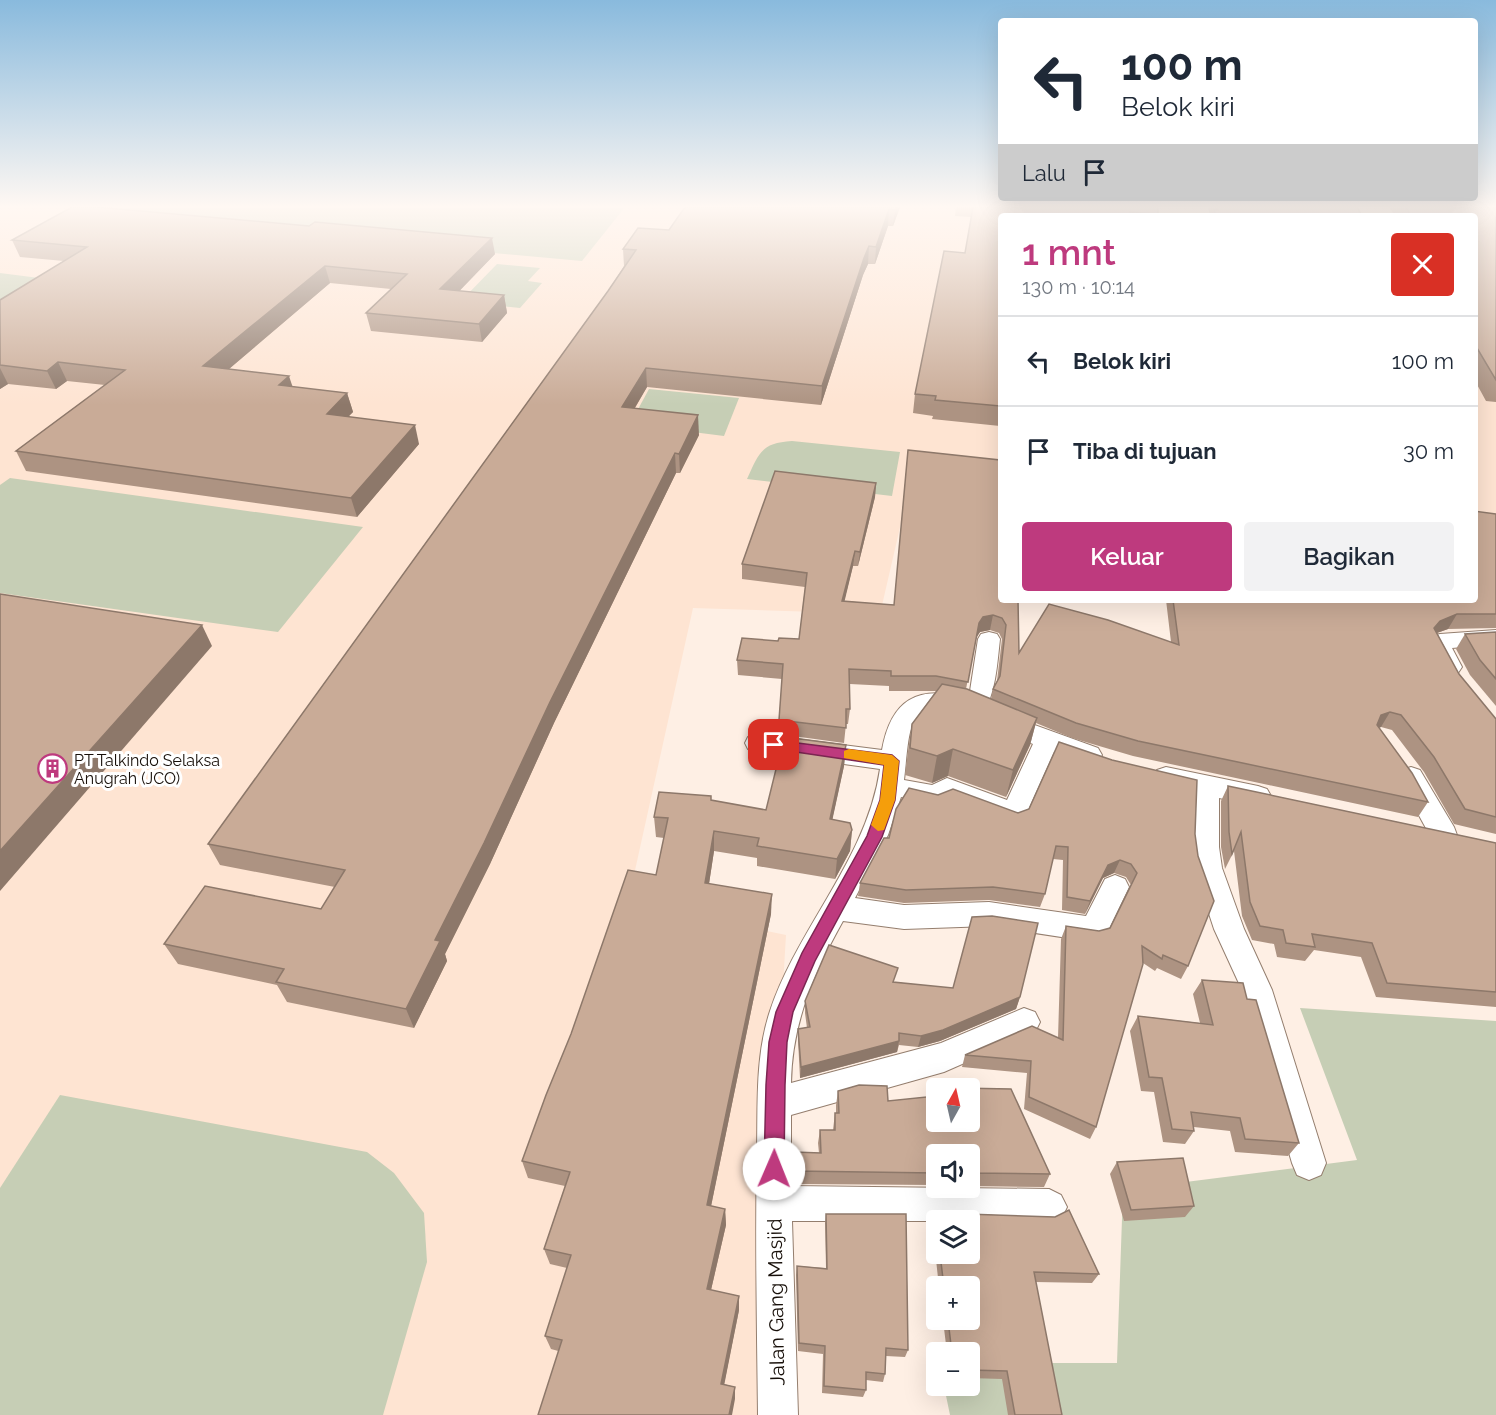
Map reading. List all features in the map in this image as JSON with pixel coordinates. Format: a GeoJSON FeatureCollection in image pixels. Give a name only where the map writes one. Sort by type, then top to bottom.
{"type":"FeatureCollection","features":[{"type":"Feature","properties":{"kind":"street"},"geometry":{"type":"LineString","coordinates":[[973,710],[982,691],[991,626]]}},
{"type":"Feature","properties":{"kind":"street"},"geometry":{"type":"LineString","coordinates":[[1459,681],[1438,643],[1440,641],[1496,638]]}},
{"type":"Feature","properties":{"kind":"street","name":"Jalan Gang Masjid"},"geometry":{"type":"LineString","coordinates":[[778,1415],[774,1203],[778,1042],[784,1012],[794,985],[874,837],[885,807],[902,719],[917,703],[942,700],[1047,740],[1113,762]]}},
{"type":"Feature","properties":{"kind":"street"},"geometry":{"type":"LineString","coordinates":[[757,743],[891,772],[936,796],[947,788],[1014,814],[1047,740]]}},
{"type":"Feature","properties":{"kind":"street"},"geometry":{"type":"LineString","coordinates":[[1395,755],[1455,838],[1409,828]]}},
{"type":"Feature","properties":{"kind":"street"},"geometry":{"type":"LineString","coordinates":[[1146,772],[1282,801]]}},
{"type":"Feature","properties":{"kind":"street"},"geometry":{"type":"LineString","coordinates":[[1206,785],[1205,847],[1208,868],[1229,929],[1257,990],[1310,1163]]}},
{"type":"Feature","properties":{"kind":"street"},"geometry":{"type":"LineString","coordinates":[[837,908],[904,917],[989,914],[1094,930],[1115,886]]}},
{"type":"Feature","properties":{"kind":"street"},"geometry":{"type":"LineString","coordinates":[[775,1103],[944,1057],[1024,1022]]}},
{"type":"Feature","properties":{"kind":"street"},"geometry":{"type":"LineString","coordinates":[[774,1203],[1049,1207]]}},
{"type":"Feature","properties":{"kind":"shaded area"},"geometry":{"type":"Polygon","coordinates":[[[0,273],[998,273],[998,535],[901,523],[880,614],[693,608],[628,902],[786,935],[764,1307],[766,1415],[0,1415],[0,273]]]}},
{"type":"Feature","properties":{"kind":"shaded area"},"geometry":{"type":"Polygon","coordinates":[[[1478,273],[1496,273],[1496,597],[1478,594],[1478,273]]]}},
{"type":"Feature","properties":{"kind":"green space"},"geometry":{"type":"Polygon","coordinates":[[[0,273],[39,278],[0,301],[0,273]]]}},
{"type":"Feature","properties":{"kind":"green space"},"geometry":{"type":"Polygon","coordinates":[[[488,273],[535,273],[528,281],[542,283],[520,308],[460,302],[488,273]]]}},
{"type":"Feature","properties":{"kind":"green space"},"geometry":{"type":"Polygon","coordinates":[[[649,389],[739,398],[724,436],[630,424],[649,389]]]}},
{"type":"Feature","properties":{"kind":"green space"},"geometry":{"type":"Polygon","coordinates":[[[792,441],[900,452],[892,496],[747,479],[762,451],[774,444],[792,441]]]}},
{"type":"Feature","properties":{"kind":"green space"},"geometry":{"type":"Polygon","coordinates":[[[10,478],[363,527],[278,632],[0,593],[0,485],[10,478]]]}},
{"type":"Feature","properties":{"kind":"green space"},"geometry":{"type":"Polygon","coordinates":[[[1300,1008],[1496,1021],[1496,1415],[950,1415],[946,1396],[980,1396],[980,1363],[1117,1363],[1123,1190],[1357,1160],[1300,1008]]]}},
{"type":"Feature","properties":{"kind":"green space"},"geometry":{"type":"Polygon","coordinates":[[[60,1095],[367,1152],[394,1173],[424,1213],[427,1262],[383,1415],[0,1415],[0,1188],[60,1095]]]}},
{"type":"Feature","properties":{"kind":"building"},"geometry":{"type":"Polygon","coordinates":[[[44,273],[316,273],[203,366],[289,376],[279,385],[347,393],[327,414],[415,425],[351,498],[16,451],[125,370],[58,362],[47,371],[0,365],[0,300],[44,273]]]}},
{"type":"Feature","properties":{"kind":"building"},"geometry":{"type":"Polygon","coordinates":[[[397,273],[456,273],[440,289],[504,295],[479,324],[366,313],[407,274],[397,273]]]}},
{"type":"Feature","properties":{"kind":"building"},"geometry":{"type":"Polygon","coordinates":[[[620,273],[859,273],[822,386],[646,368],[622,407],[698,415],[679,454],[675,453],[550,702],[484,843],[435,940],[440,941],[406,1009],[276,982],[284,969],[164,944],[205,886],[321,909],[345,870],[208,844],[620,273]]]}},
{"type":"Feature","properties":{"kind":"building"},"geometry":{"type":"Polygon","coordinates":[[[940,273],[998,273],[998,406],[935,400],[936,396],[915,394],[940,273]]]}},
{"type":"Feature","properties":{"kind":"building"},"geometry":{"type":"Polygon","coordinates":[[[1478,273],[1496,273],[1496,380],[1478,350],[1478,273]]]}},
{"type":"Feature","properties":{"kind":"building"},"geometry":{"type":"Polygon","coordinates":[[[908,450],[998,460],[998,603],[1018,603],[1019,653],[1049,604],[1108,620],[1179,645],[1173,603],[1478,603],[1478,512],[1496,514],[1496,614],[1457,614],[1440,621],[1434,628],[1459,674],[1496,719],[1496,817],[1465,809],[1434,757],[1401,715],[1390,712],[1381,715],[1377,725],[1412,773],[1428,802],[1138,741],[1076,723],[993,689],[1000,676],[1006,625],[1002,618],[993,615],[983,617],[979,623],[968,682],[936,676],[891,676],[891,671],[849,669],[850,709],[846,709],[846,728],[779,720],[783,664],[737,660],[742,638],[778,641],[779,638],[799,639],[807,573],[742,564],[775,471],[876,483],[860,552],[855,551],[842,601],[894,605],[908,450]]]}},
{"type":"Feature","properties":{"kind":"building","name":"PT Talkindo Selaksa Anugrah (JCO)"},"geometry":{"type":"Polygon","coordinates":[[[0,594],[202,625],[0,851],[0,594]]]}},
{"type":"Feature","properties":{"kind":"building"},"geometry":{"type":"Polygon","coordinates":[[[1496,632],[1496,679],[1480,660],[1465,634],[1496,632]]]}},
{"type":"Feature","properties":{"kind":"building"},"geometry":{"type":"Polygon","coordinates":[[[942,684],[967,689],[1037,718],[1013,770],[953,749],[937,756],[910,748],[912,724],[942,684]]]}},
{"type":"Feature","properties":{"kind":"building"},"geometry":{"type":"Polygon","coordinates":[[[792,738],[846,745],[830,819],[850,823],[852,830],[837,859],[757,846],[759,838],[714,831],[705,883],[772,894],[707,1205],[725,1209],[707,1289],[739,1296],[721,1384],[735,1387],[729,1415],[538,1415],[562,1340],[545,1336],[571,1255],[544,1249],[570,1172],[522,1161],[571,1034],[628,870],[656,875],[668,818],[654,817],[659,792],[711,796],[711,800],[766,810],[777,765],[786,766],[792,738]]]}},
{"type":"Feature","properties":{"kind":"building"},"geometry":{"type":"Polygon","coordinates":[[[1059,742],[1112,760],[1197,780],[1195,834],[1198,856],[1214,901],[1188,966],[1163,955],[1162,959],[1142,946],[1143,964],[1096,1127],[1029,1097],[1031,1061],[965,1055],[1032,1026],[1063,1040],[1066,926],[1099,931],[1110,928],[1137,873],[1131,864],[1120,860],[1108,865],[1090,901],[1067,897],[1068,847],[1056,846],[1045,894],[993,887],[906,890],[860,883],[884,838],[889,838],[896,809],[909,788],[938,795],[953,789],[1018,813],[1029,809],[1059,742]]]}},
{"type":"Feature","properties":{"kind":"building"},"geometry":{"type":"Polygon","coordinates":[[[1228,786],[1496,843],[1496,992],[1387,983],[1372,943],[1312,934],[1315,947],[1286,943],[1283,930],[1260,926],[1250,902],[1241,832],[1232,854],[1228,786]]]}},
{"type":"Feature","properties":{"kind":"building"},"geometry":{"type":"Polygon","coordinates":[[[992,916],[1038,923],[1020,997],[943,1030],[921,1036],[899,1033],[899,1041],[801,1067],[798,1029],[810,1027],[805,1001],[829,945],[898,968],[893,982],[953,988],[972,917],[992,916]]]}},
{"type":"Feature","properties":{"kind":"building"},"geometry":{"type":"Polygon","coordinates":[[[1202,980],[1243,983],[1247,999],[1256,1000],[1299,1143],[1245,1139],[1240,1118],[1191,1112],[1194,1131],[1172,1129],[1162,1078],[1149,1077],[1138,1016],[1213,1025],[1202,980]]]}},
{"type":"Feature","properties":{"kind":"building"},"geometry":{"type":"Polygon","coordinates":[[[859,1085],[887,1086],[888,1101],[926,1097],[926,1132],[980,1132],[980,1088],[1011,1089],[1050,1174],[980,1173],[980,1144],[926,1144],[926,1173],[794,1171],[794,1152],[821,1153],[820,1130],[835,1130],[835,1113],[839,1113],[838,1091],[859,1085]]]}},
{"type":"Feature","properties":{"kind":"building"},"geometry":{"type":"Polygon","coordinates":[[[1183,1158],[1194,1206],[1131,1210],[1117,1162],[1183,1158]]]}},
{"type":"Feature","properties":{"kind":"building"},"geometry":{"type":"Polygon","coordinates":[[[1069,1210],[1099,1274],[1034,1272],[1062,1415],[1015,1415],[1007,1371],[980,1370],[980,1342],[951,1342],[949,1330],[980,1330],[980,1276],[943,1276],[941,1264],[980,1264],[980,1214],[1055,1217],[1069,1210]]]}},
{"type":"Feature","properties":{"kind":"building"},"geometry":{"type":"Polygon","coordinates":[[[826,1214],[906,1214],[908,1350],[886,1348],[885,1374],[866,1372],[866,1390],[824,1386],[825,1346],[799,1343],[797,1266],[827,1269],[826,1214]]]}},
{"type":"Feature","properties":{"kind":"slow traffic"},"geometry":{"type":"LineString","coordinates":[[849,754],[892,761],[887,800],[878,825]]}},
{"type":"Feature","properties":{"kind":"place","name":"PT Talkindo Selaksa Anugrah (JCO)"},"geometry":{"type":"Point","coordinates":[53,769]}},
{"type":"Feature","properties":{"kind":"route"},"geometry":{"type":"LineString","coordinates":[[774,745],[892,761],[887,800],[874,837],[794,985],[784,1012],[778,1042],[775,1085],[774,1169]]}}]}
